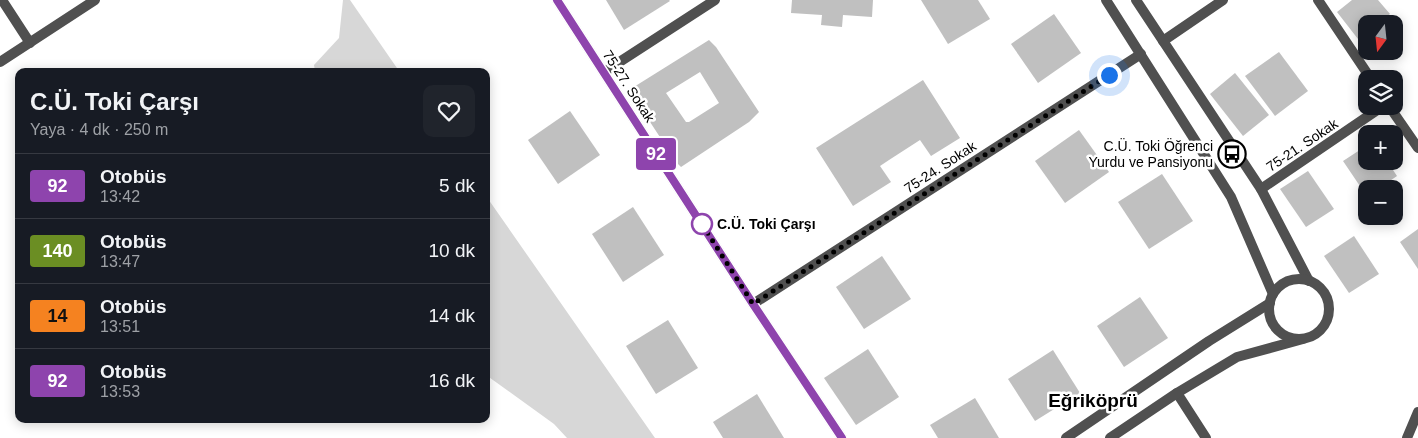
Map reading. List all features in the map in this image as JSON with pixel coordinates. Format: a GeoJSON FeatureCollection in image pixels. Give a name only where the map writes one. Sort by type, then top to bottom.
{"type":"FeatureCollection","features":[{"type":"Feature","properties":{"kind":"street"},"geometry":{"type":"LineString","coordinates":[[2,0],[30,42]]}},
{"type":"Feature","properties":{"kind":"street"},"geometry":{"type":"LineString","coordinates":[[0,62],[95,0]]}},
{"type":"Feature","properties":{"kind":"street","name":"75-27. Sokak"},"geometry":{"type":"LineString","coordinates":[[557,0],[753,304],[842,438]]}},
{"type":"Feature","properties":{"kind":"street"},"geometry":{"type":"LineString","coordinates":[[604,72],[716,0]]}},
{"type":"Feature","properties":{"kind":"street"},"geometry":{"type":"LineString","coordinates":[[1106,0],[1231,197],[1271,299]]}},
{"type":"Feature","properties":{"kind":"street"},"geometry":{"type":"LineString","coordinates":[[1136,0],[1261,189],[1308,281]]}},
{"type":"Feature","properties":{"kind":"street"},"geometry":{"type":"LineString","coordinates":[[1163,41],[1223,0]]}},
{"type":"Feature","properties":{"kind":"street"},"geometry":{"type":"LineString","coordinates":[[1318,0],[1365,70]]}},
{"type":"Feature","properties":{"kind":"street","name":"75-24. Sokak"},"geometry":{"type":"LineString","coordinates":[[753,304],[1141,54]]}},
{"type":"Feature","properties":{"kind":"street","name":"75-21. Sokak"},"geometry":{"type":"LineString","coordinates":[[1261,189],[1370,115]]}},
{"type":"Feature","properties":{"kind":"street"},"geometry":{"type":"LineString","coordinates":[[1396,115],[1418,148]]}},
{"type":"Feature","properties":{"kind":"street"},"geometry":{"type":"LineString","coordinates":[[1110,438],[1177,393],[1237,357],[1303,339],[1319,331],[1325,323],[1328,314],[1328,303],[1318,286],[1298,279],[1288,281],[1279,286],[1271,299],[1269,312],[1272,322],[1284,335],[1303,339]]}},
{"type":"Feature","properties":{"kind":"street"},"geometry":{"type":"LineString","coordinates":[[1066,438],[1271,299]]}},
{"type":"Feature","properties":{"kind":"street"},"geometry":{"type":"LineString","coordinates":[[1177,393],[1206,438]]}},
{"type":"Feature","properties":{"kind":"street"},"geometry":{"type":"LineString","coordinates":[[1407,438],[1418,412]]}},
{"type":"Feature","properties":{"kind":"shaded area"},"geometry":{"type":"Polygon","coordinates":[[[343,0],[350,0],[397,68],[314,68],[314,65],[339,38],[343,0]]]}},
{"type":"Feature","properties":{"kind":"shaded area"},"geometry":{"type":"Polygon","coordinates":[[[490,202],[655,438],[567,438],[554,424],[490,378],[490,202]]]}},
{"type":"Feature","properties":{"kind":"building"},"geometry":{"type":"Polygon","coordinates":[[[606,0],[669,0],[670,1],[624,30],[606,0]]]}},
{"type":"Feature","properties":{"kind":"building"},"geometry":{"type":"Polygon","coordinates":[[[792,0],[873,0],[872,17],[843,15],[842,27],[821,25],[822,15],[791,13],[792,0]]]}},
{"type":"Feature","properties":{"kind":"building"},"geometry":{"type":"Polygon","coordinates":[[[921,0],[978,0],[990,19],[948,44],[921,0]]]}},
{"type":"Feature","properties":{"kind":"building"},"geometry":{"type":"Polygon","coordinates":[[[1352,0],[1378,0],[1390,14],[1358,15],[1358,39],[1337,12],[1352,0]]]}},
{"type":"Feature","properties":{"kind":"building"},"geometry":{"type":"Polygon","coordinates":[[[1054,14],[1081,53],[1038,83],[1011,44],[1054,14]]]}},
{"type":"Feature","properties":{"kind":"building"},"geometry":{"type":"Polygon","coordinates":[[[709,40],[716,47],[759,112],[749,122],[681,167],[629,90],[709,40]],[[700,72],[666,93],[686,122],[719,103],[700,72]]]}},
{"type":"Feature","properties":{"kind":"building"},"geometry":{"type":"Polygon","coordinates":[[[1279,52],[1308,91],[1275,116],[1245,76],[1279,52]]]}},
{"type":"Feature","properties":{"kind":"building"},"geometry":{"type":"Polygon","coordinates":[[[1235,73],[1269,115],[1243,136],[1210,94],[1235,73]]]}},
{"type":"Feature","properties":{"kind":"building"},"geometry":{"type":"Polygon","coordinates":[[[923,80],[960,138],[931,156],[920,140],[880,166],[891,182],[853,206],[816,148],[923,80]]]}},
{"type":"Feature","properties":{"kind":"building"},"geometry":{"type":"Polygon","coordinates":[[[570,111],[600,155],[558,184],[528,140],[570,111]]]}},
{"type":"Feature","properties":{"kind":"building"},"geometry":{"type":"Polygon","coordinates":[[[1079,130],[1109,172],[1065,203],[1035,161],[1079,130]]]}},
{"type":"Feature","properties":{"kind":"building"},"geometry":{"type":"Polygon","coordinates":[[[1358,151],[1358,170],[1393,170],[1397,176],[1391,180],[1358,180],[1358,183],[1343,161],[1358,151]]]}},
{"type":"Feature","properties":{"kind":"building"},"geometry":{"type":"Polygon","coordinates":[[[1308,171],[1334,209],[1306,227],[1280,189],[1308,171]]]}},
{"type":"Feature","properties":{"kind":"building"},"geometry":{"type":"Polygon","coordinates":[[[1162,174],[1193,221],[1149,249],[1118,202],[1162,174]]]}},
{"type":"Feature","properties":{"kind":"building"},"geometry":{"type":"Polygon","coordinates":[[[633,207],[664,255],[623,282],[592,234],[633,207]]]}},
{"type":"Feature","properties":{"kind":"building"},"geometry":{"type":"Polygon","coordinates":[[[1418,229],[1418,269],[1400,242],[1418,229]]]}},
{"type":"Feature","properties":{"kind":"building"},"geometry":{"type":"Polygon","coordinates":[[[1354,236],[1379,274],[1349,293],[1324,256],[1354,236]]]}},
{"type":"Feature","properties":{"kind":"building"},"geometry":{"type":"Polygon","coordinates":[[[882,256],[911,299],[864,329],[836,287],[882,256]]]}},
{"type":"Feature","properties":{"kind":"building"},"geometry":{"type":"Polygon","coordinates":[[[1140,297],[1168,338],[1124,367],[1097,326],[1140,297]]]}},
{"type":"Feature","properties":{"kind":"building"},"geometry":{"type":"Polygon","coordinates":[[[668,320],[698,368],[656,394],[626,346],[668,320]]]}},
{"type":"Feature","properties":{"kind":"building"},"geometry":{"type":"Polygon","coordinates":[[[868,349],[899,397],[856,425],[824,378],[868,349]]]}},
{"type":"Feature","properties":{"kind":"building"},"geometry":{"type":"Polygon","coordinates":[[[1053,350],[1080,393],[1035,421],[1008,379],[1053,350]]]}},
{"type":"Feature","properties":{"kind":"building"},"geometry":{"type":"Polygon","coordinates":[[[757,394],[784,438],[723,438],[713,422],[757,394]]]}},
{"type":"Feature","properties":{"kind":"building"},"geometry":{"type":"Polygon","coordinates":[[[975,398],[999,438],[938,438],[930,425],[975,398]]]}},
{"type":"Feature","properties":{"kind":"bus line","name":"92"},"geometry":{"type":"LineString","coordinates":[[557,0],[753,304],[842,438]]}},
{"type":"Feature","properties":{"kind":"place","name":"C.Ü. Toki Öğrenci Yurdu ve Pansiyonu"},"geometry":{"type":"Point","coordinates":[1232,154]}},
{"type":"Feature","properties":{"kind":"place","name":"C.Ü. Toki Çarşı"},"geometry":{"type":"Point","coordinates":[702,224]}},
{"type":"Feature","properties":{"kind":"district","name":"Eğriköprü"},"geometry":{"type":"Point","coordinates":[1093,400]}},
{"type":"Feature","properties":{"kind":"route"},"geometry":{"type":"LineString","coordinates":[[702,224],[700,221],[753,304],[1109,75]]}}]}
